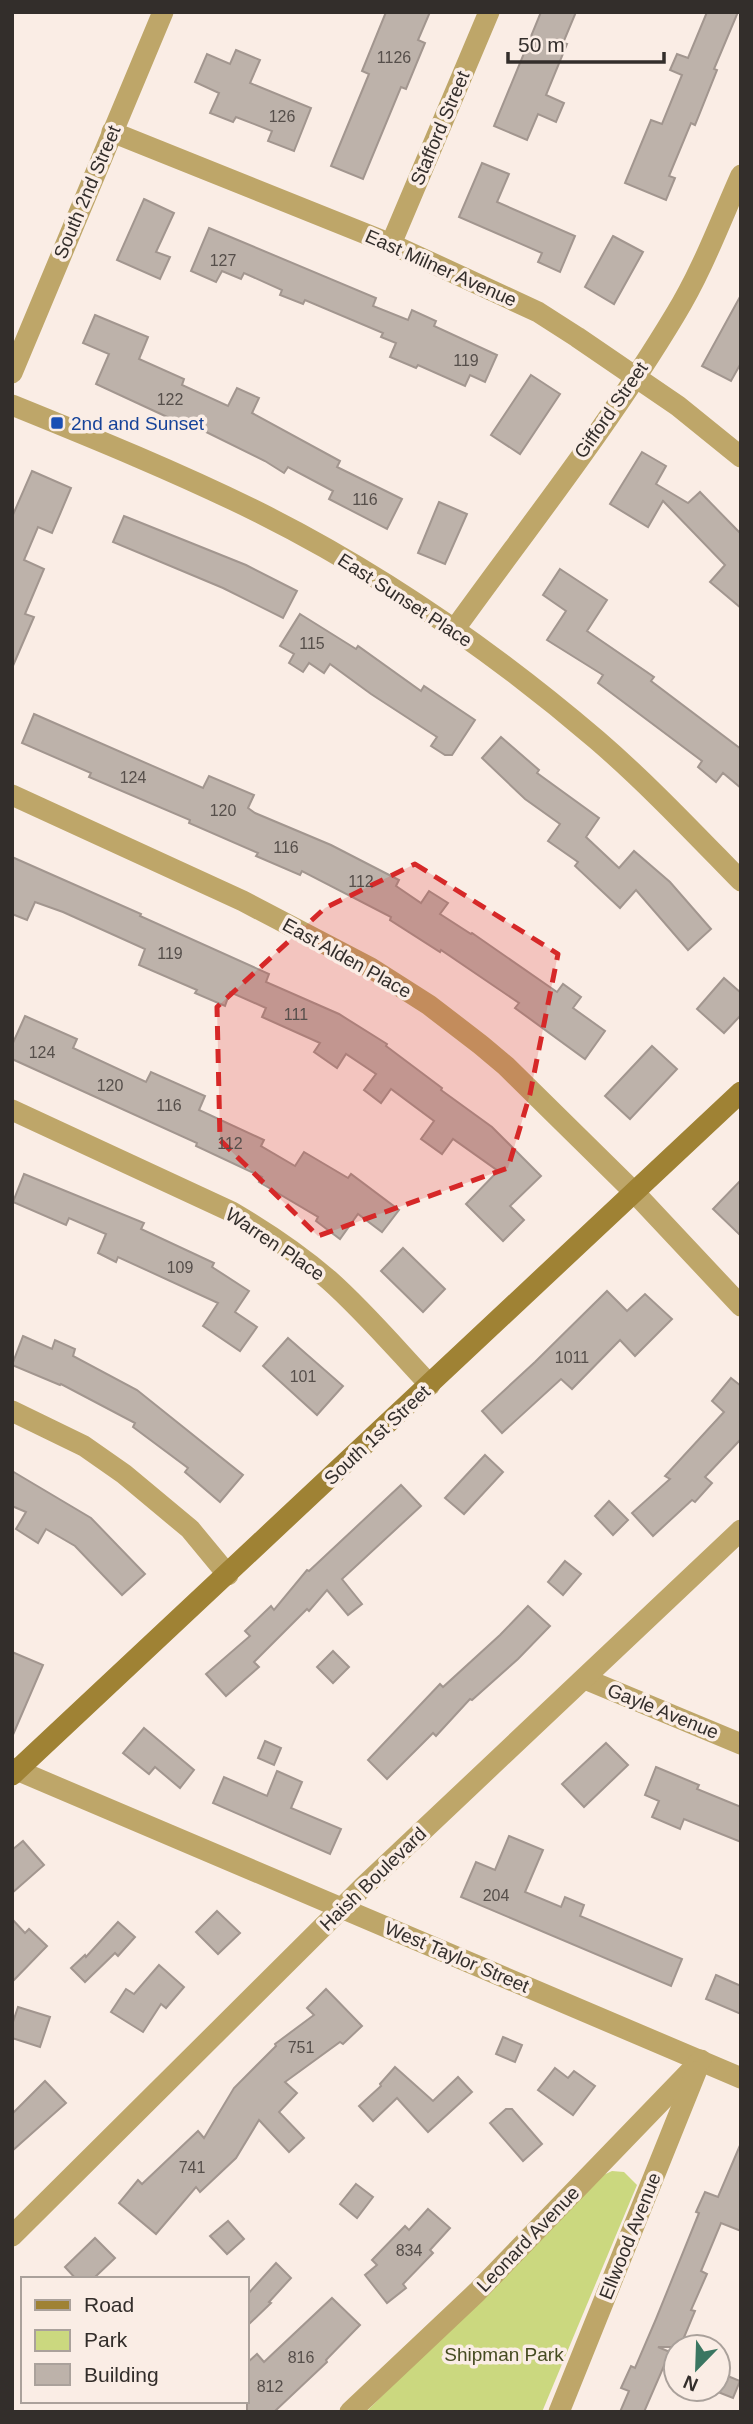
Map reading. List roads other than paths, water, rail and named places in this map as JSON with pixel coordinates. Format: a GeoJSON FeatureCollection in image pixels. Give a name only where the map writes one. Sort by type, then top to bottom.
{"type":"FeatureCollection","features":[{"type":"Feature","properties":{"kind":"street","name":"South 2nd Street"},"geometry":{"type":"LineString","coordinates":[[12,373],[163,12]]}},
{"type":"Feature","properties":{"kind":"street","name":"Stafford Street"},"geometry":{"type":"LineString","coordinates":[[391,244],[489,12]]}},
{"type":"Feature","properties":{"kind":"street","name":"East Milner Avenue"},"geometry":{"type":"LineString","coordinates":[[112,132],[391,244],[538,313],[678,406],[741,457]]}},
{"type":"Feature","properties":{"kind":"street","name":"Gifford Street"},"geometry":{"type":"LineString","coordinates":[[454,630],[636,377],[694,280],[741,175]]}},
{"type":"Feature","properties":{"kind":"street","name":"East Sunset Place"},"geometry":{"type":"LineString","coordinates":[[12,405],[169,470],[261,513],[396,591],[454,630],[597,740],[667,805],[741,881]]}},
{"type":"Feature","properties":{"kind":"street","name":"East Alden Place"},"geometry":{"type":"LineString","coordinates":[[12,795],[243,901],[371,968],[429,1005],[506,1066],[634,1192],[741,1306]]}},
{"type":"Feature","properties":{"kind":"street","name":"South 1st Street"},"geometry":{"type":"LineString","coordinates":[[14,1771],[228,1575],[741,1092]]}},
{"type":"Feature","properties":{"kind":"street","name":"Warren Place"},"geometry":{"type":"LineString","coordinates":[[12,1110],[232,1212],[258,1227],[329,1281],[364,1314],[430,1385]]}},
{"type":"Feature","properties":{"kind":"street"},"geometry":{"type":"LineString","coordinates":[[12,1411],[84,1446],[124,1474],[190,1529],[228,1575]]}},
{"type":"Feature","properties":{"kind":"street","name":"Haish Boulevard"},"geometry":{"type":"LineString","coordinates":[[12,2236],[342,1908],[741,1530]]}},
{"type":"Feature","properties":{"kind":"street","name":"Gayle Avenue"},"geometry":{"type":"LineString","coordinates":[[585,1679],[741,1744]]}},
{"type":"Feature","properties":{"kind":"street","name":"West Taylor Street"},"geometry":{"type":"LineString","coordinates":[[14,1771],[741,2078]]}},
{"type":"Feature","properties":{"kind":"street","name":"Leonard Avenue"},"geometry":{"type":"LineString","coordinates":[[351,2412],[477,2292],[701,2060]]}},
{"type":"Feature","properties":{"kind":"street","name":"Ellwood Avenue"},"geometry":{"type":"LineString","coordinates":[[559,2412],[701,2060]]}},
{"type":"Feature","properties":{"kind":"place","name":"2nd and Sunset"},"geometry":{"type":"Point","coordinates":[57,423]}},
{"type":"Feature","properties":{"kind":"park label","name":"Shipman Park"},"geometry":{"type":"Point","coordinates":[504,2354]}}]}
